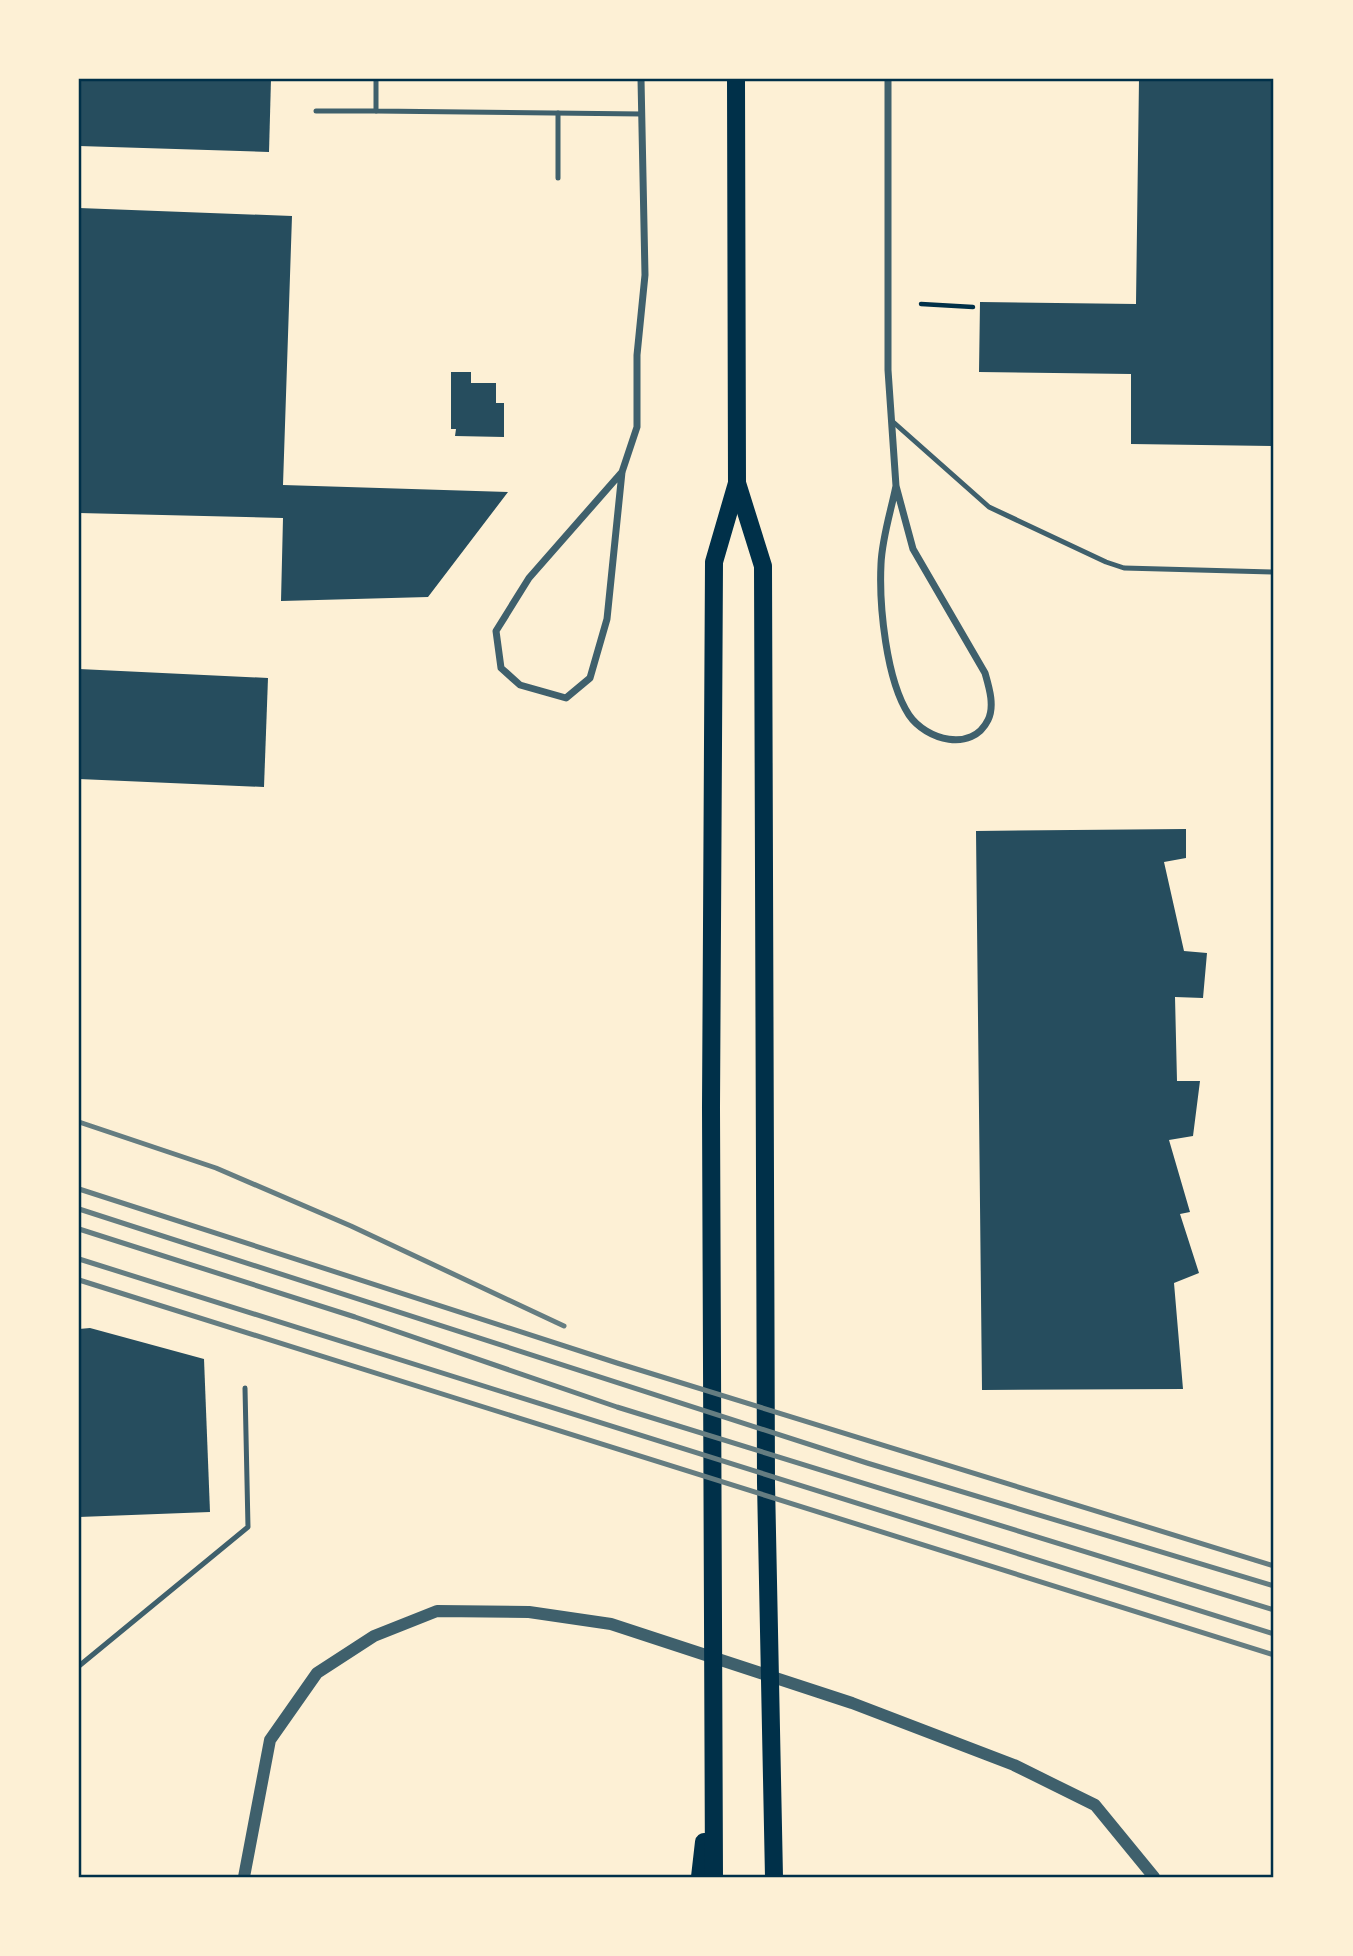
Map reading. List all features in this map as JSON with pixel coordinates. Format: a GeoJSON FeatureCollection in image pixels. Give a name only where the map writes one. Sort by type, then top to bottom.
{"type":"FeatureCollection","features":[{"type":"Feature","properties":{"kind":"main road"},"geometry":{"type":"LineString","coordinates":[[714,1877],[711,1108],[714,562],[737,483],[736,79]]}},
{"type":"Feature","properties":{"kind":"main road"},"geometry":{"type":"LineString","coordinates":[[737,483],[763,566],[766,1483],[774,1877]]}},
{"type":"Feature","properties":{"kind":"main road"},"geometry":{"type":"LineString","coordinates":[[700,1877],[714,1758]]}},
{"type":"Feature","properties":{"kind":"street"},"geometry":{"type":"LineString","coordinates":[[622,472],[528,578],[496,631],[501,668],[520,685],[566,698],[590,678],[607,620],[622,472],[637,427],[637,355],[645,275],[641,79]]}},
{"type":"Feature","properties":{"kind":"street"},"geometry":{"type":"LineString","coordinates":[[888,79],[888,370],[895,486],[913,550],[985,673],[992,696],[989,719],[973,736],[951,741],[930,733],[910,716],[898,690],[884,630],[881,564],[895,486]]}},
{"type":"Feature","properties":{"kind":"street"},"geometry":{"type":"LineString","coordinates":[[244,1877],[270,1740],[317,1673],[374,1636],[437,1611],[529,1612],[611,1625],[852,1703],[1014,1765],[1094,1805],[1154,1877]]}},
{"type":"Feature","properties":{"kind":"lane"},"geometry":{"type":"LineString","coordinates":[[376,79],[376,111]]}},
{"type":"Feature","properties":{"kind":"lane"},"geometry":{"type":"LineString","coordinates":[[316,111],[642,114]]}},
{"type":"Feature","properties":{"kind":"lane"},"geometry":{"type":"LineString","coordinates":[[558,113],[558,178]]}},
{"type":"Feature","properties":{"kind":"lane"},"geometry":{"type":"LineString","coordinates":[[891,421],[989,507],[1106,562],[1124,568],[1274,572]]}},
{"type":"Feature","properties":{"kind":"lane"},"geometry":{"type":"LineString","coordinates":[[79,1666],[248,1527],[245,1388]]}},
{"type":"Feature","properties":{"kind":"path"},"geometry":{"type":"LineString","coordinates":[[921,304],[973,307]]}},
{"type":"Feature","properties":{"kind":"building"},"geometry":{"type":"Polygon","coordinates":[[[79,79],[271,79],[269,152],[79,146],[79,79]]]}},
{"type":"Feature","properties":{"kind":"building"},"geometry":{"type":"Polygon","coordinates":[[[1139,79],[1274,79],[1274,446],[1131,444],[1131,374],[979,372],[980,302],[1136,304],[1139,79]]]}},
{"type":"Feature","properties":{"kind":"building"},"geometry":{"type":"Polygon","coordinates":[[[79,208],[292,216],[283,485],[508,492],[428,597],[281,601],[283,518],[79,513],[79,208]]]}},
{"type":"Feature","properties":{"kind":"building"},"geometry":{"type":"Polygon","coordinates":[[[451,372],[471,372],[471,383],[496,383],[496,403],[504,403],[504,437],[455,436],[456,429],[451,429],[451,372]]]}},
{"type":"Feature","properties":{"kind":"building"},"geometry":{"type":"Polygon","coordinates":[[[79,669],[268,678],[264,787],[79,779],[79,669]]]}},
{"type":"Feature","properties":{"kind":"building"},"geometry":{"type":"Polygon","coordinates":[[[1186,829],[1186,858],[1164,862],[1184,951],[1207,953],[1203,998],[1175,997],[1177,1081],[1200,1081],[1193,1136],[1169,1140],[1190,1212],[1180,1214],[1199,1273],[1174,1283],[1183,1389],[982,1390],[976,831],[1186,829]]]}},
{"type":"Feature","properties":{"kind":"building"},"geometry":{"type":"Polygon","coordinates":[[[90,1328],[204,1359],[210,1512],[79,1517],[79,1329],[90,1328]]]}},
{"type":"Feature","properties":{"kind":"railway"},"geometry":{"type":"LineString","coordinates":[[79,1122],[216,1168],[351,1226],[564,1326]]}},
{"type":"Feature","properties":{"kind":"railway"},"geometry":{"type":"LineString","coordinates":[[79,1189],[617,1363],[1274,1566]]}},
{"type":"Feature","properties":{"kind":"railway"},"geometry":{"type":"LineString","coordinates":[[79,1209],[867,1463],[1274,1586]]}},
{"type":"Feature","properties":{"kind":"railway"},"geometry":{"type":"LineString","coordinates":[[79,1229],[355,1317],[617,1407],[1274,1610]]}},
{"type":"Feature","properties":{"kind":"railway"},"geometry":{"type":"LineString","coordinates":[[79,1259],[1274,1634]]}},
{"type":"Feature","properties":{"kind":"railway"},"geometry":{"type":"LineString","coordinates":[[79,1280],[1274,1655]]}}]}
